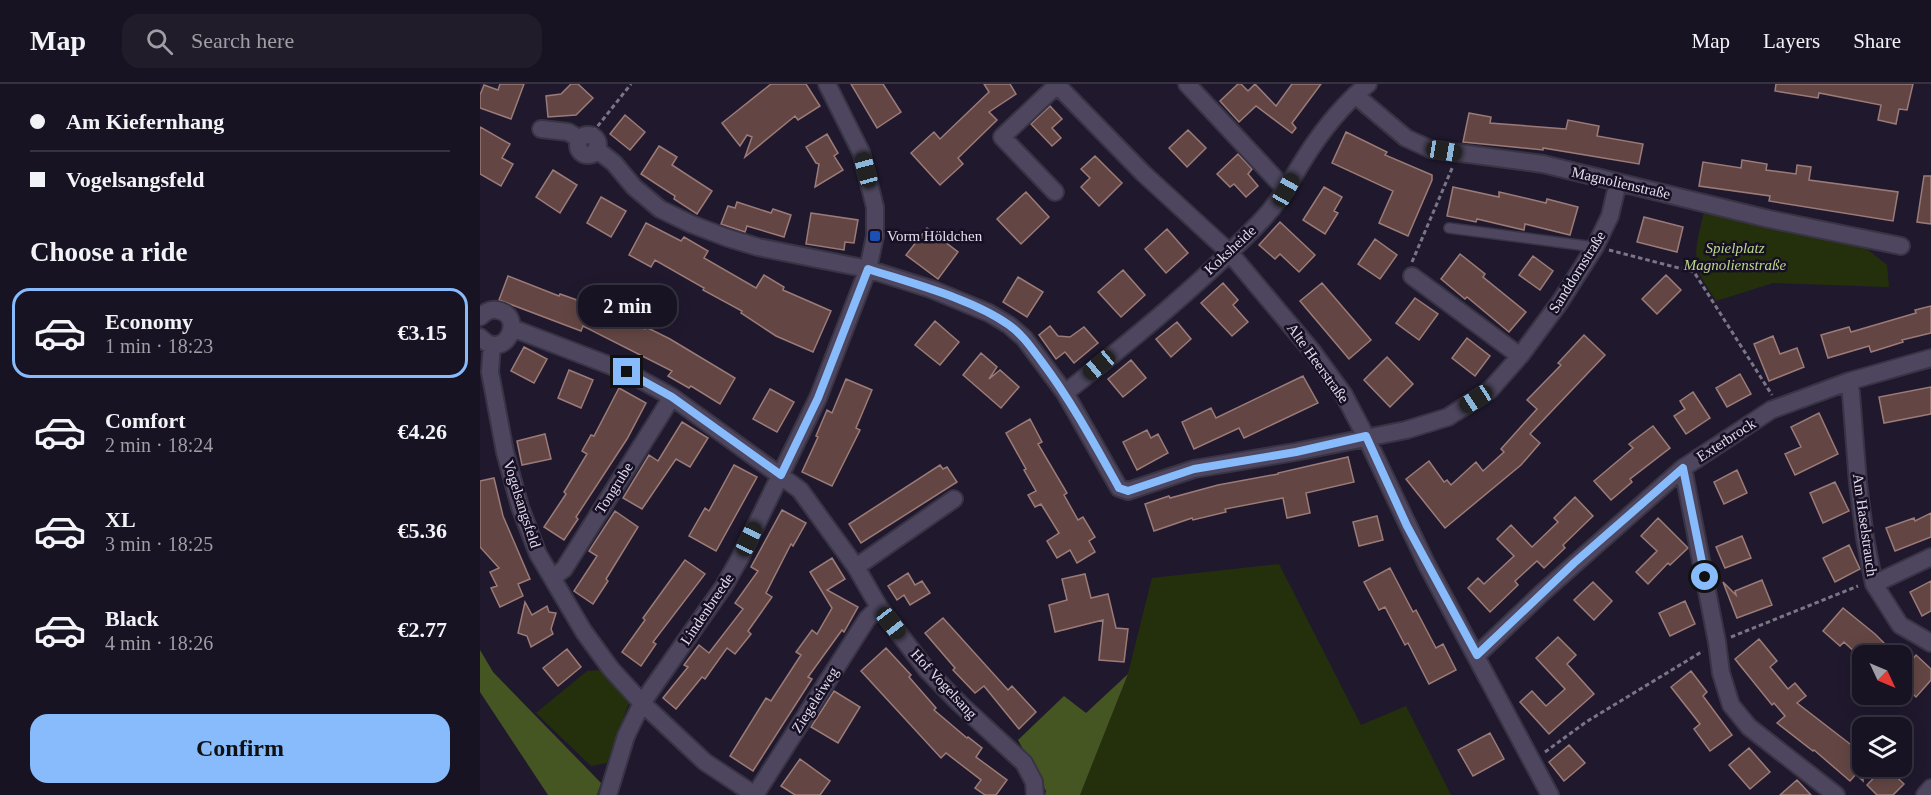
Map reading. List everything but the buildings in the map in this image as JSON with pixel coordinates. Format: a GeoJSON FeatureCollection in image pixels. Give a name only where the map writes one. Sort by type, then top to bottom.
{"type":"FeatureCollection","features":[{"type":"Feature","properties":{"kind":"street","name":"Lindenbreede"},"geometry":{"type":"LineString","coordinates":[[608,795],[626,736],[642,703],[724,585],[740,558],[818,398],[868,269],[875,236],[875,207],[861,152],[827,84]]}},
{"type":"Feature","properties":{"kind":"street"},"geometry":{"type":"LineString","coordinates":[[1054,192],[1002,137],[1057,84]]}},
{"type":"Feature","properties":{"kind":"street","name":"Alte Heerstraße"},"geometry":{"type":"LineString","coordinates":[[1057,84],[1144,174],[1229,252],[1312,351],[1344,395],[1366,436],[1407,526],[1550,795]]}},
{"type":"Feature","properties":{"kind":"street"},"geometry":{"type":"LineString","coordinates":[[1187,84],[1286,190]]}},
{"type":"Feature","properties":{"kind":"street","name":"Koksheide"},"geometry":{"type":"LineString","coordinates":[[1065,393],[1160,314],[1262,220],[1286,190],[1314,145],[1355,95],[1368,84]]}},
{"type":"Feature","properties":{"kind":"street","name":"Magnolienstraße"},"geometry":{"type":"LineString","coordinates":[[1355,95],[1406,138],[1430,149],[1543,164],[1769,219],[1901,246]]}},
{"type":"Feature","properties":{"kind":"street"},"geometry":{"type":"LineString","coordinates":[[542,129],[568,132],[589,141],[614,163],[634,187],[660,209],[691,224],[758,247],[868,269],[940,293],[989,313],[1009,325],[1024,338],[1065,393]]}},
{"type":"Feature","properties":{"kind":"street","name":"Sanddornstraße"},"geometry":{"type":"LineString","coordinates":[[1065,393],[1119,488],[1128,491],[1194,469],[1406,430],[1448,417],[1490,390],[1520,356],[1560,302],[1595,247],[1610,216],[1618,182]]}},
{"type":"Feature","properties":{"kind":"street"},"geometry":{"type":"LineString","coordinates":[[1412,276],[1520,356]]}},
{"type":"Feature","properties":{"kind":"street"},"geometry":{"type":"LineString","coordinates":[[480,317],[488,311],[499,310],[508,317],[512,328],[627,372],[672,397],[781,475]]}},
{"type":"Feature","properties":{"kind":"street","name":"Vogelsangsfeld"},"geometry":{"type":"LineString","coordinates":[[512,328],[504,342],[486,341],[505,452],[520,507],[538,554],[584,632],[610,669],[642,703]]}},
{"type":"Feature","properties":{"kind":"street","name":"Exterbrock"},"geometry":{"type":"LineString","coordinates":[[1477,655],[1599,541],[1683,468],[1771,410],[1850,381],[1931,358]]}},
{"type":"Feature","properties":{"kind":"street","name":"Am Haselstrauch"},"geometry":{"type":"LineString","coordinates":[[1850,381],[1858,483],[1874,584],[1900,625],[1931,643]]}},
{"type":"Feature","properties":{"kind":"street","name":"Tongrube"},"geometry":{"type":"LineString","coordinates":[[553,577],[564,569],[672,397]]}},
{"type":"Feature","properties":{"kind":"street"},"geometry":{"type":"LineString","coordinates":[[1683,468],[1721,673],[1731,705],[1749,727],[1836,795]]}},
{"type":"Feature","properties":{"kind":"street","name":"Hof Vogelsang"},"geometry":{"type":"LineString","coordinates":[[781,475],[800,489],[856,567],[879,608],[926,669],[1024,763],[1034,782],[1035,795]]}},
{"type":"Feature","properties":{"kind":"street"},"geometry":{"type":"LineString","coordinates":[[856,567],[954,499]]}},
{"type":"Feature","properties":{"kind":"street"},"geometry":{"type":"LineString","coordinates":[[1874,584],[1931,557]]}},
{"type":"Feature","properties":{"kind":"street","name":"Ziegeleiweg"},"geometry":{"type":"LineString","coordinates":[[755,795],[867,619],[879,608]]}},
{"type":"Feature","properties":{"kind":"street"},"geometry":{"type":"LineString","coordinates":[[642,703],[705,762],[755,795]]}},
{"type":"Feature","properties":{"kind":"street"},"geometry":{"type":"LineString","coordinates":[[1925,795],[1931,788]]}},
{"type":"Feature","properties":{"kind":"lane"},"geometry":{"type":"LineString","coordinates":[[1449,228],[1595,247]]}},
{"type":"Feature","properties":{"kind":"path"},"geometry":{"type":"LineString","coordinates":[[589,141],[631,84]]}},
{"type":"Feature","properties":{"kind":"path"},"geometry":{"type":"LineString","coordinates":[[1412,276],[1412,260],[1458,153]]}},
{"type":"Feature","properties":{"kind":"path"},"geometry":{"type":"LineString","coordinates":[[1595,247],[1694,272],[1780,406]]}},
{"type":"Feature","properties":{"kind":"path"},"geometry":{"type":"LineString","coordinates":[[1531,762],[1586,722],[1717,642],[1856,586],[1874,584]]}},
{"type":"Feature","properties":{"kind":"green space","name":"Spielplatz Magnolienstraße"},"geometry":{"type":"Polygon","coordinates":[[[1704,212],[1787,232],[1863,246],[1887,265],[1889,287],[1773,283],[1716,301],[1697,265],[1697,242],[1704,212]]]}},
{"type":"Feature","properties":{"kind":"green space"},"geometry":{"type":"Polygon","coordinates":[[[1279,564],[1361,725],[1406,706],[1451,795],[1080,795],[1128,674],[1152,578],[1279,564]]]}},
{"type":"Feature","properties":{"kind":"green space"},"geometry":{"type":"Polygon","coordinates":[[[480,650],[493,672],[601,783],[597,795],[548,795],[480,692],[480,650]]]}},
{"type":"Feature","properties":{"kind":"green space"},"geometry":{"type":"Polygon","coordinates":[[[602,670],[629,703],[607,763],[591,766],[536,713],[587,671],[602,670]]]}},
{"type":"Feature","properties":{"kind":"green space"},"geometry":{"type":"Polygon","coordinates":[[[1128,674],[1080,795],[1045,795],[1046,791],[1018,740],[1064,696],[1086,713],[1128,674]]]}},
{"type":"Feature","properties":{"kind":"place","name":"Vorm Höldchen"},"geometry":{"type":"Point","coordinates":[875,236]}},
{"type":"Feature","properties":{"kind":"route"},"geometry":{"type":"LineString","coordinates":[[627,372],[672,397],[781,475],[818,398],[868,269],[931,289],[989,313],[1009,325],[1024,338],[1065,393],[1119,488],[1128,491],[1194,469],[1296,452],[1366,436],[1407,526],[1477,655],[1607,533],[1683,468],[1705,577]]}}]}
